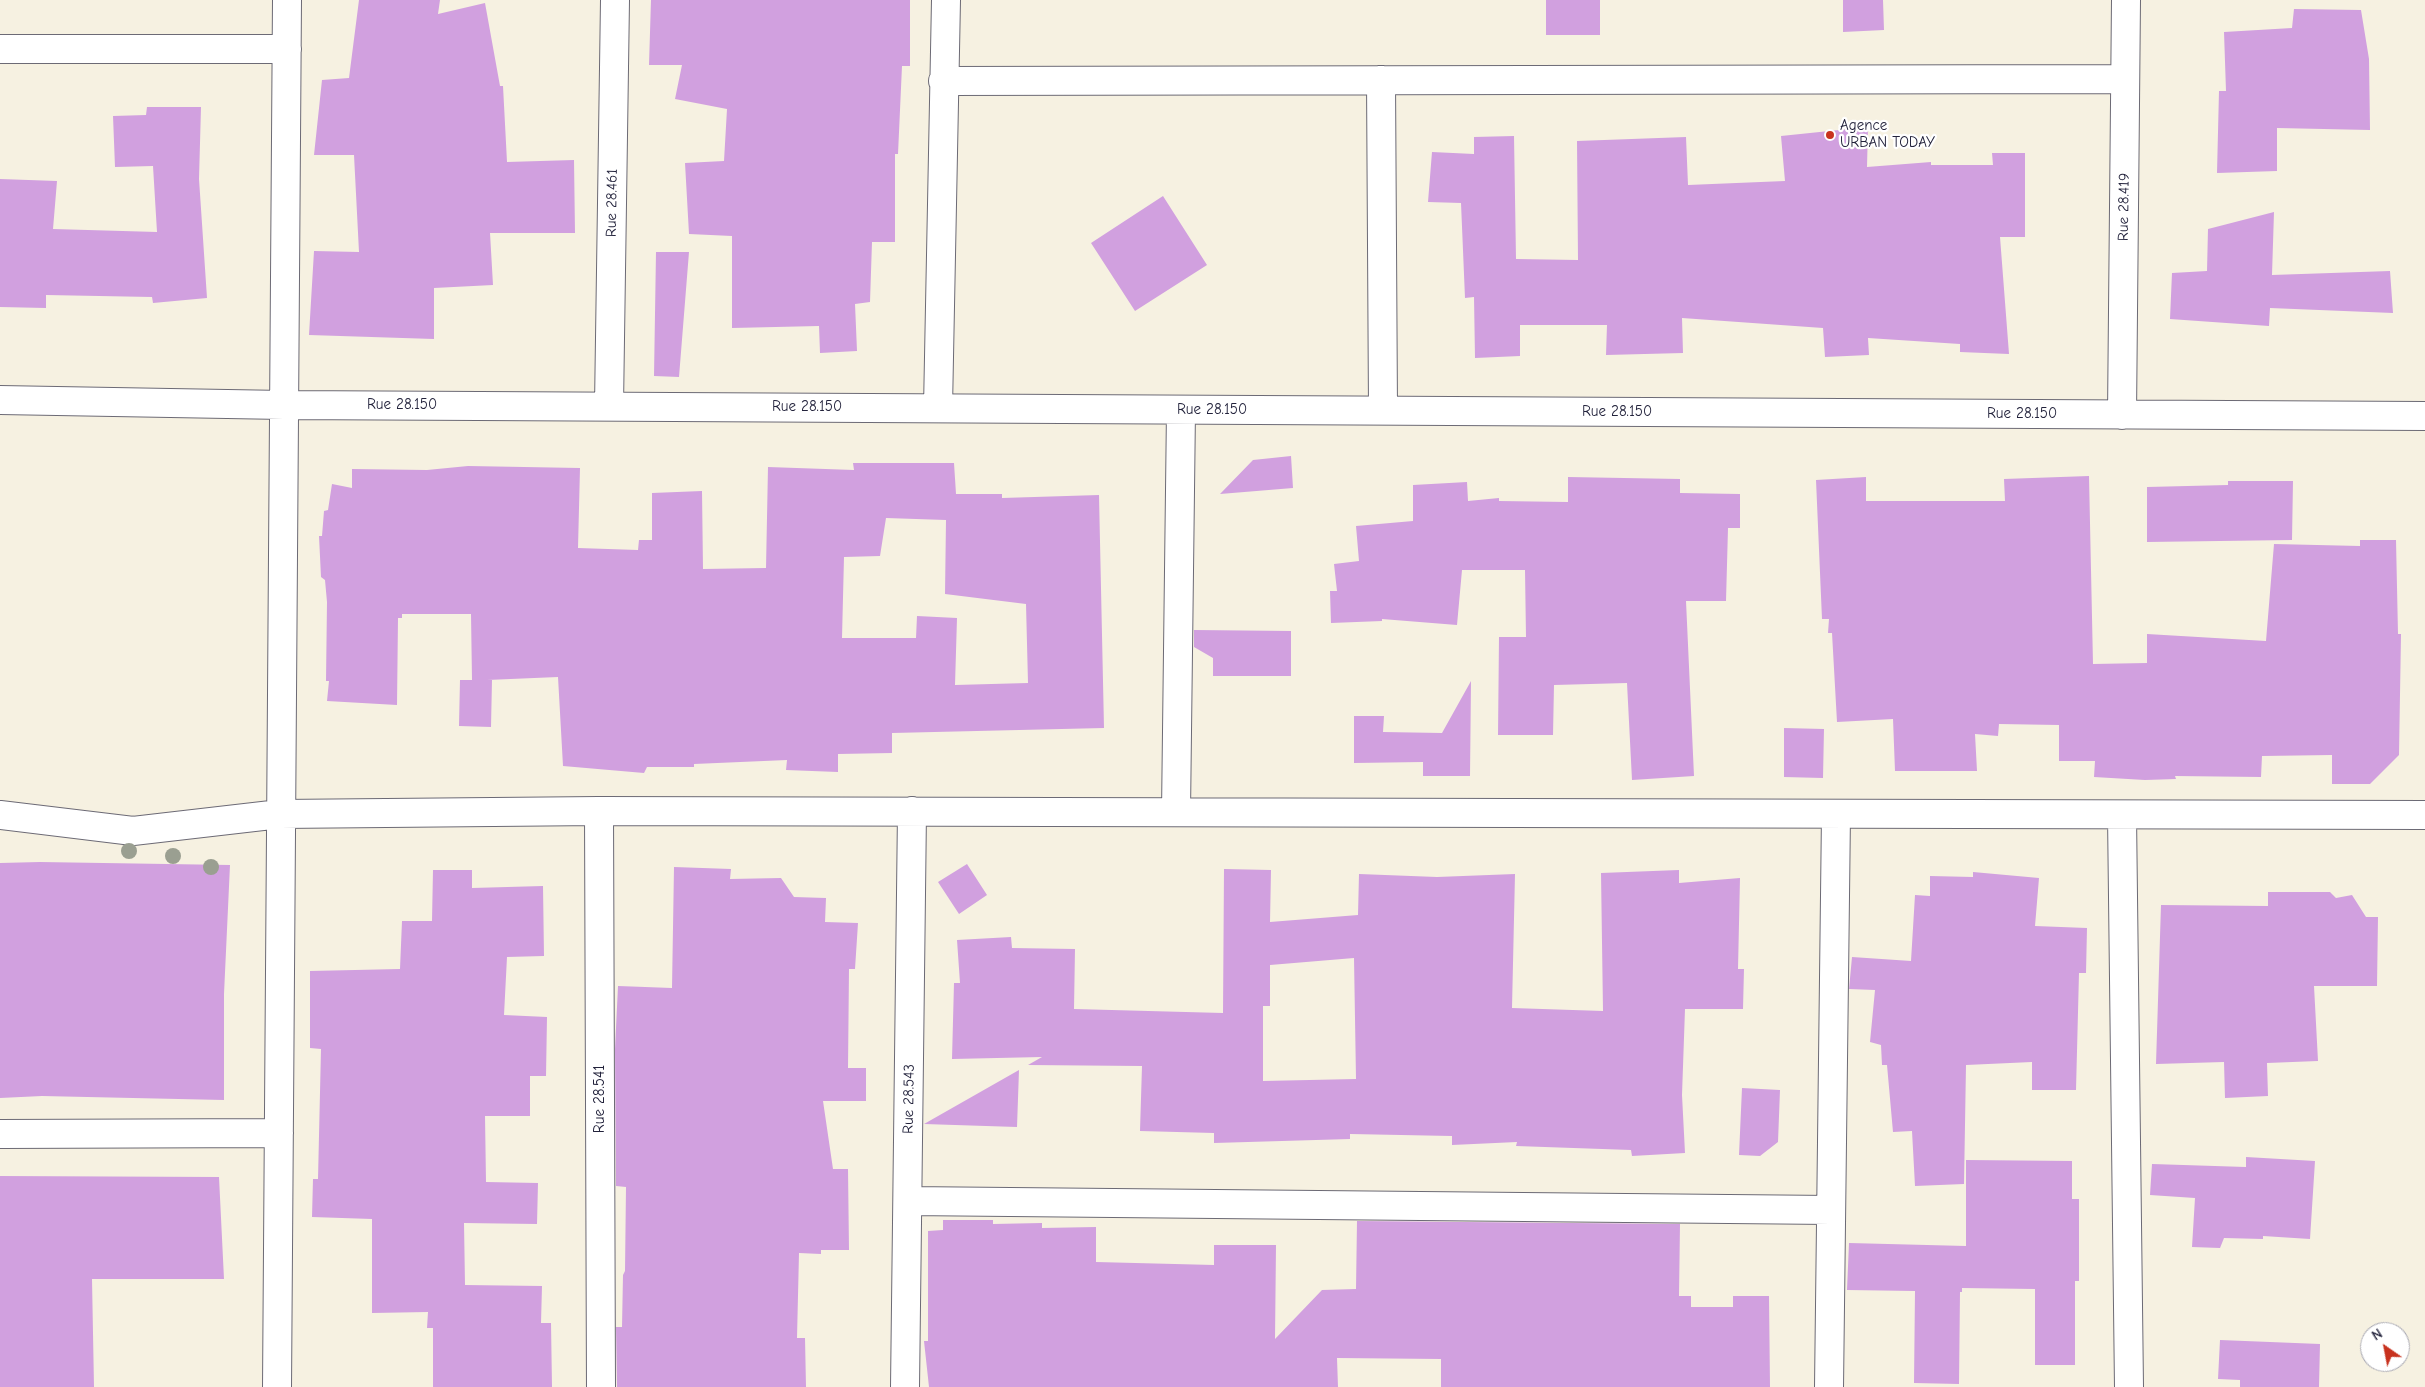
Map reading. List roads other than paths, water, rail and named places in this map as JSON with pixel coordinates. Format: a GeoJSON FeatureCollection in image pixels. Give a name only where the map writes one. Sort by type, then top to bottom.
{"type":"FeatureCollection","features":[{"type":"Feature","properties":{"kind":"street"},"geometry":{"type":"LineString","coordinates":[[277,1387],[287,0]]}},
{"type":"Feature","properties":{"kind":"street","name":"Rue 28.461"},"geometry":{"type":"LineString","coordinates":[[609,406],[615,0]]}},
{"type":"Feature","properties":{"kind":"street"},"geometry":{"type":"LineString","coordinates":[[938,408],[946,0]]}},
{"type":"Feature","properties":{"kind":"street","name":"Rue 28.419"},"geometry":{"type":"LineString","coordinates":[[2122,415],[2126,0]]}},
{"type":"Feature","properties":{"kind":"street"},"geometry":{"type":"LineString","coordinates":[[0,48],[287,49]]}},
{"type":"Feature","properties":{"kind":"street"},"geometry":{"type":"LineString","coordinates":[[943,81],[2125,78]]}},
{"type":"Feature","properties":{"kind":"street"},"geometry":{"type":"LineString","coordinates":[[1380,80],[1383,410]]}},
{"type":"Feature","properties":{"kind":"street","name":"Rue 28.150"},"geometry":{"type":"LineString","coordinates":[[0,400],[284,405],[2425,416]]}},
{"type":"Feature","properties":{"kind":"street"},"geometry":{"type":"LineString","coordinates":[[1176,812],[1181,410]]}},
{"type":"Feature","properties":{"kind":"street"},"geometry":{"type":"LineString","coordinates":[[0,815],[134,831],[280,814],[599,811],[2425,815]]}},
{"type":"Feature","properties":{"kind":"street","name":"Rue 28.541"},"geometry":{"type":"LineString","coordinates":[[599,811],[601,1387]]}},
{"type":"Feature","properties":{"kind":"street","name":"Rue 28.543"},"geometry":{"type":"LineString","coordinates":[[905,1387],[912,811]]}},
{"type":"Feature","properties":{"kind":"street"},"geometry":{"type":"LineString","coordinates":[[1829,1387],[1836,814]]}},
{"type":"Feature","properties":{"kind":"street"},"geometry":{"type":"LineString","coordinates":[[2122,815],[2129,1387]]}},
{"type":"Feature","properties":{"kind":"street"},"geometry":{"type":"LineString","coordinates":[[0,1134],[279,1133]]}},
{"type":"Feature","properties":{"kind":"street"},"geometry":{"type":"LineString","coordinates":[[908,1201],[1831,1210]]}},
{"type":"Feature","properties":{"kind":"place","name":"Agence URBAN TODAY"},"geometry":{"type":"Point","coordinates":[1830,135]}}]}
